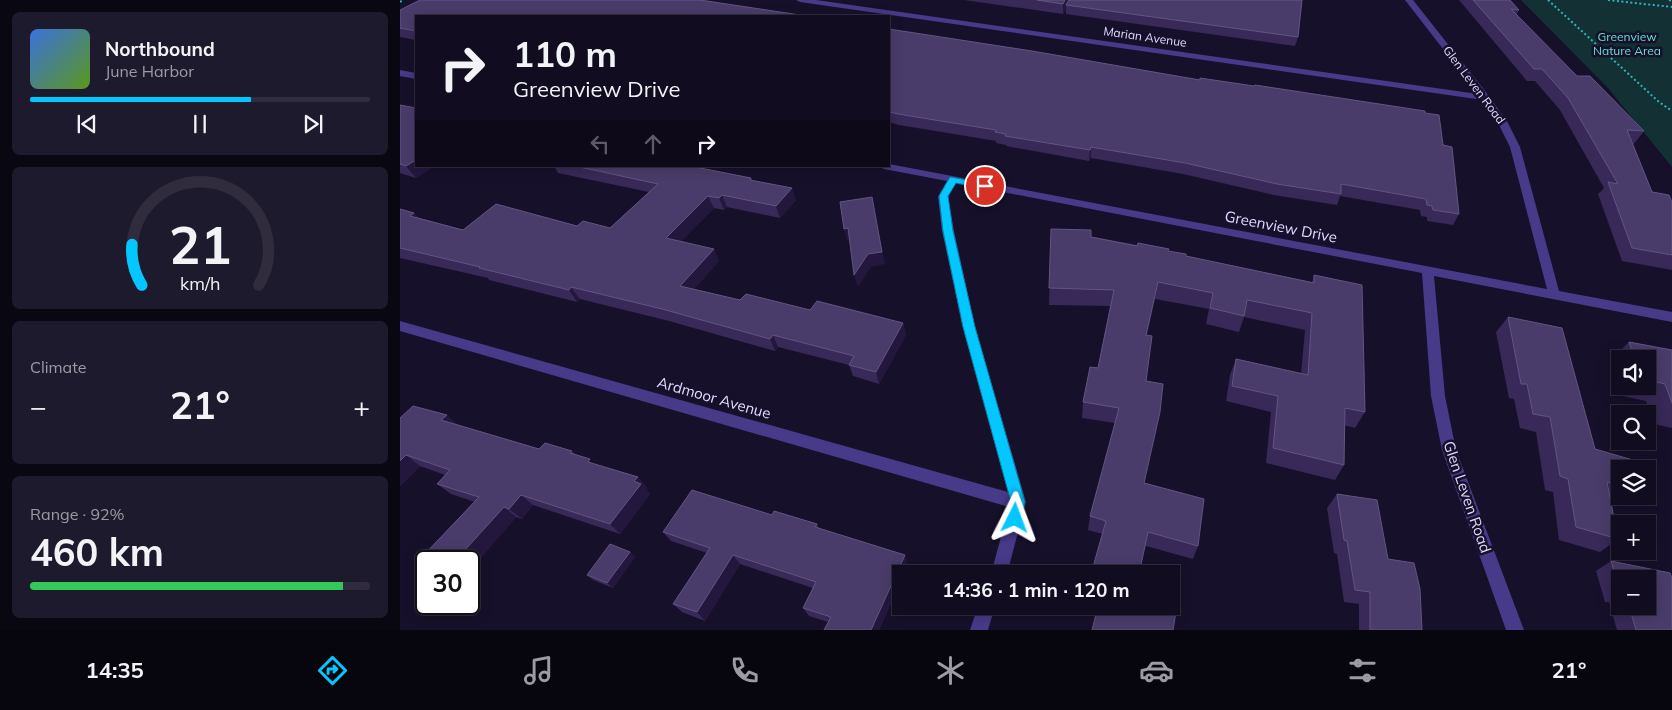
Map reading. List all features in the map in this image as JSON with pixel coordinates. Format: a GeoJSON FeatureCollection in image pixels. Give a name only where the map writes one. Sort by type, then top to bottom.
{"type":"FeatureCollection","features":[{"type":"Feature","properties":{"kind":"street","name":"Marian Avenue"},"geometry":{"type":"LineString","coordinates":[[800,0],[1486,98]]}},
{"type":"Feature","properties":{"kind":"street","name":"Glen Leven Road"},"geometry":{"type":"LineString","coordinates":[[1409,0],[1486,98],[1503,123],[1515,147],[1554,294]]}},
{"type":"Feature","properties":{"kind":"street"},"geometry":{"type":"LineString","coordinates":[[400,73],[415,76]]}},
{"type":"Feature","properties":{"kind":"street","name":"Greenview Drive"},"geometry":{"type":"LineString","coordinates":[[889,167],[1672,317]]}},
{"type":"Feature","properties":{"kind":"street"},"geometry":{"type":"LineString","coordinates":[[953,180],[943,196],[948,231],[969,327],[1018,502],[1002,565]]}},
{"type":"Feature","properties":{"kind":"street","name":"Glen Leven Road"},"geometry":{"type":"LineString","coordinates":[[1428,271],[1438,396],[1449,450],[1515,630]]}},
{"type":"Feature","properties":{"kind":"street","name":"Ardmoor Avenue"},"geometry":{"type":"LineString","coordinates":[[400,326],[1018,502]]}},
{"type":"Feature","properties":{"kind":"street"},"geometry":{"type":"LineString","coordinates":[[979,630],[984,615]]}},
{"type":"Feature","properties":{"kind":"path"},"geometry":{"type":"LineString","coordinates":[[1548,0],[1659,102],[1672,111]]}},
{"type":"Feature","properties":{"kind":"path"},"geometry":{"type":"LineString","coordinates":[[1608,0],[1672,8]]}},
{"type":"Feature","properties":{"kind":"green space","name":"Greenview Nature Area"},"geometry":{"type":"Polygon","coordinates":[[[1521,0],[1672,0],[1672,167],[1608,88],[1521,0]]]}},
{"type":"Feature","properties":{"kind":"building"},"geometry":{"type":"Polygon","coordinates":[[[420,0],[700,0],[800,15],[415,15],[415,31],[400,28],[400,10],[420,0]]]}},
{"type":"Feature","properties":{"kind":"building"},"geometry":{"type":"Polygon","coordinates":[[[1037,0],[1065,0],[1063,4],[1037,0]]]}},
{"type":"Feature","properties":{"kind":"building"},"geometry":{"type":"Polygon","coordinates":[[[1069,0],[1302,0],[1298,37],[1066,5],[1069,0]]]}},
{"type":"Feature","properties":{"kind":"building"},"geometry":{"type":"Polygon","coordinates":[[[1473,0],[1510,0],[1519,10],[1511,9],[1577,76],[1590,76],[1644,131],[1627,130],[1652,192],[1669,195],[1672,202],[1672,255],[1632,248],[1608,182],[1618,184],[1568,98],[1542,69],[1534,69],[1473,0]]]}},
{"type":"Feature","properties":{"kind":"building"},"geometry":{"type":"Polygon","coordinates":[[[890,29],[1200,80],[1200,78],[1255,85],[1425,111],[1425,113],[1439,115],[1443,145],[1452,147],[1459,214],[1433,210],[1432,206],[1427,205],[1426,199],[1341,184],[1341,194],[1277,184],[1185,163],[1091,147],[1090,150],[1005,136],[1006,134],[995,132],[996,130],[890,112],[890,29]]]}},
{"type":"Feature","properties":{"kind":"building"},"geometry":{"type":"Polygon","coordinates":[[[400,105],[415,108],[415,161],[406,166],[400,164],[400,105]]]}},
{"type":"Feature","properties":{"kind":"building"},"geometry":{"type":"Polygon","coordinates":[[[580,167],[695,167],[792,188],[776,206],[722,195],[719,198],[708,196],[666,238],[714,249],[680,286],[740,300],[746,294],[810,310],[817,301],[903,323],[876,372],[849,365],[854,356],[773,335],[770,339],[662,309],[571,287],[569,290],[400,248],[400,209],[414,213],[410,216],[463,230],[496,204],[577,226],[583,221],[610,228],[658,184],[580,167]]]}},
{"type":"Feature","properties":{"kind":"building"},"geometry":{"type":"Polygon","coordinates":[[[872,197],[882,252],[868,254],[854,275],[848,228],[844,229],[840,202],[872,197]]]}},
{"type":"Feature","properties":{"kind":"building"},"geometry":{"type":"Polygon","coordinates":[[[1051,229],[1091,230],[1091,237],[1137,246],[1138,243],[1169,249],[1168,251],[1186,254],[1186,256],[1314,283],[1314,275],[1362,285],[1365,412],[1345,408],[1344,465],[1273,448],[1278,396],[1232,386],[1236,359],[1308,375],[1312,313],[1247,300],[1244,316],[1210,308],[1213,293],[1158,282],[1146,335],[1152,336],[1146,381],[1163,384],[1160,412],[1144,483],[1204,499],[1198,546],[1148,532],[1141,565],[1094,565],[1106,521],[1090,516],[1119,408],[1083,402],[1090,367],[1098,368],[1114,290],[1049,288],[1051,229]]]}},
{"type":"Feature","properties":{"kind":"building"},"geometry":{"type":"Polygon","coordinates":[[[1508,317],[1562,328],[1595,449],[1633,460],[1611,460],[1611,483],[1607,482],[1613,515],[1611,515],[1611,537],[1576,527],[1568,479],[1560,476],[1550,417],[1533,414],[1527,384],[1521,384],[1508,317]]]}},
{"type":"Feature","properties":{"kind":"building"},"geometry":{"type":"Polygon","coordinates":[[[1629,342],[1672,350],[1672,403],[1665,384],[1656,382],[1656,350],[1632,350],[1629,342]]]}},
{"type":"Feature","properties":{"kind":"building"},"geometry":{"type":"Polygon","coordinates":[[[413,406],[447,415],[441,420],[539,449],[545,443],[572,451],[570,453],[590,459],[588,462],[638,477],[634,481],[641,484],[610,524],[521,495],[509,509],[504,507],[465,550],[429,550],[479,497],[437,484],[450,470],[406,455],[400,461],[400,418],[413,406]]]}},
{"type":"Feature","properties":{"kind":"building"},"geometry":{"type":"Polygon","coordinates":[[[692,490],[772,515],[774,511],[817,524],[815,527],[905,555],[900,565],[892,565],[892,584],[871,630],[824,630],[831,617],[803,608],[816,582],[733,555],[697,612],[673,604],[710,548],[663,532],[692,490]]]}},
{"type":"Feature","properties":{"kind":"building"},"geometry":{"type":"Polygon","coordinates":[[[1337,494],[1377,500],[1388,559],[1414,563],[1420,589],[1422,630],[1370,630],[1370,592],[1355,590],[1347,541],[1344,540],[1337,494]]]}},
{"type":"Feature","properties":{"kind":"building"},"geometry":{"type":"Polygon","coordinates":[[[610,544],[630,552],[607,583],[587,575],[610,544]]]}},
{"type":"Feature","properties":{"kind":"building"},"geometry":{"type":"Polygon","coordinates":[[[1611,561],[1655,570],[1614,570],[1611,561]]]}},
{"type":"Feature","properties":{"kind":"building"},"geometry":{"type":"Polygon","coordinates":[[[1656,570],[1670,573],[1672,578],[1672,630],[1636,630],[1632,615],[1656,615],[1656,570]]]}},
{"type":"Feature","properties":{"kind":"building"},"geometry":{"type":"Polygon","coordinates":[[[1096,615],[1176,615],[1173,630],[1092,630],[1096,615]]]}},
{"type":"Feature","properties":{"kind":"route"},"geometry":{"type":"LineString","coordinates":[[985,186],[953,180],[943,196],[948,231],[969,327],[1018,502],[1015,518]]}}]}
